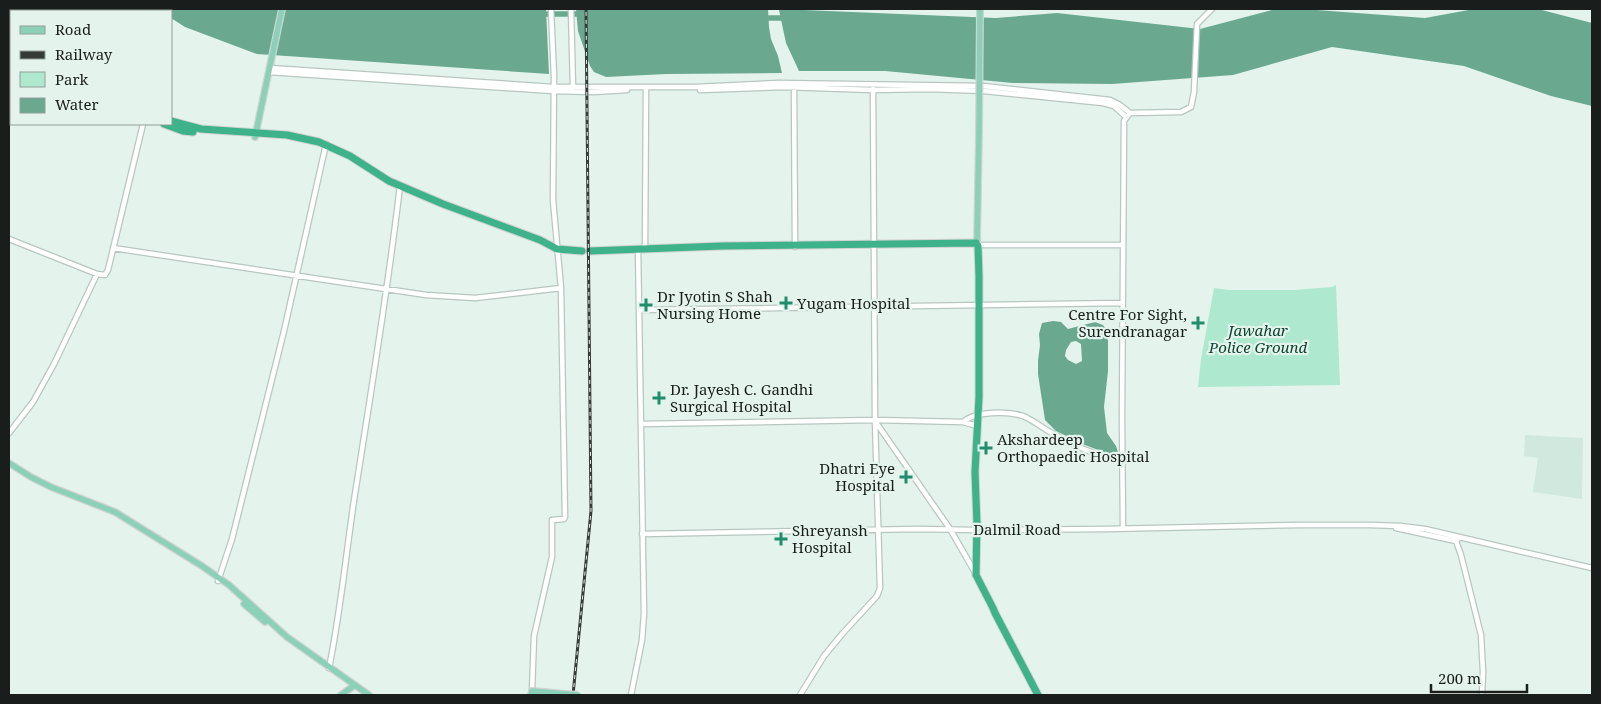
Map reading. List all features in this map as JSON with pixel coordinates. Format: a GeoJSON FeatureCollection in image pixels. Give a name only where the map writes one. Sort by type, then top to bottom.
{"type":"FeatureCollection","features":[{"type":"Feature","properties":{"kind":"highway"},"geometry":{"type":"LineString","coordinates":[[172,122],[201,129],[296,139],[325,146],[389,186],[400,188],[538,244],[557,249],[582,251]]}},
{"type":"Feature","properties":{"kind":"highway"},"geometry":{"type":"LineString","coordinates":[[167,125],[183,131],[211,135],[256,135]]}},
{"type":"Feature","properties":{"kind":"highway"},"geometry":{"type":"LineString","coordinates":[[590,251],[664,248],[670,250],[977,244],[977,388],[975,396],[977,402],[976,575],[994,613],[1040,695]]}},
{"type":"Feature","properties":{"kind":"main road"},"geometry":{"type":"LineString","coordinates":[[256,135],[282,9]]}},
{"type":"Feature","properties":{"kind":"main road"},"geometry":{"type":"LineString","coordinates":[[977,244],[980,9]]}},
{"type":"Feature","properties":{"kind":"main road"},"geometry":{"type":"LineString","coordinates":[[9,463],[31,478],[122,516],[219,580],[287,637],[363,695]]}},
{"type":"Feature","properties":{"kind":"main road"},"geometry":{"type":"LineString","coordinates":[[9,467],[47,490],[92,506],[121,520],[219,580],[277,633],[369,695]]}},
{"type":"Feature","properties":{"kind":"main road"},"geometry":{"type":"LineString","coordinates":[[341,695],[353,686]]}},
{"type":"Feature","properties":{"kind":"main road"},"geometry":{"type":"LineString","coordinates":[[531,693],[578,695]]}},
{"type":"Feature","properties":{"kind":"street"},"geometry":{"type":"LineString","coordinates":[[531,693],[534,636],[552,557],[552,520],[564,519],[561,288],[552,200],[554,76],[551,9]]}},
{"type":"Feature","properties":{"kind":"street"},"geometry":{"type":"LineString","coordinates":[[571,9],[572,90]]}},
{"type":"Feature","properties":{"kind":"street"},"geometry":{"type":"LineString","coordinates":[[269,70],[572,90],[794,86],[984,91],[1103,103],[1114,106],[1128,115],[1176,113],[1191,107],[1197,24],[1212,9]]}},
{"type":"Feature","properties":{"kind":"street"},"geometry":{"type":"LineString","coordinates":[[794,86],[795,247]]}},
{"type":"Feature","properties":{"kind":"street"},"geometry":{"type":"LineString","coordinates":[[800,695],[824,656],[879,593],[874,420],[873,87]]}},
{"type":"Feature","properties":{"kind":"street"},"geometry":{"type":"LineString","coordinates":[[631,695],[642,640],[639,310],[646,89]]}},
{"type":"Feature","properties":{"kind":"street"},"geometry":{"type":"LineString","coordinates":[[1123,528],[1123,145],[1124,121],[1128,115]]}},
{"type":"Feature","properties":{"kind":"street"},"geometry":{"type":"LineString","coordinates":[[9,239],[102,276],[107,272],[143,125]]}},
{"type":"Feature","properties":{"kind":"street"},"geometry":{"type":"LineString","coordinates":[[219,580],[248,474],[297,276],[325,146]]}},
{"type":"Feature","properties":{"kind":"street"},"geometry":{"type":"LineString","coordinates":[[330,668],[400,188]]}},
{"type":"Feature","properties":{"kind":"street"},"geometry":{"type":"LineString","coordinates":[[977,244],[1123,245]]}},
{"type":"Feature","properties":{"kind":"street"},"geometry":{"type":"LineString","coordinates":[[113,248],[426,295],[475,298],[561,288]]}},
{"type":"Feature","properties":{"kind":"street"},"geometry":{"type":"LineString","coordinates":[[9,433],[33,402],[54,364],[97,274]]}},
{"type":"Feature","properties":{"kind":"street"},"geometry":{"type":"LineString","coordinates":[[639,310],[1122,303]]}},
{"type":"Feature","properties":{"kind":"street"},"geometry":{"type":"LineString","coordinates":[[963,422],[977,414],[1023,416],[1065,440],[1106,458],[1122,461]]}},
{"type":"Feature","properties":{"kind":"street"},"geometry":{"type":"LineString","coordinates":[[874,420],[950,529],[976,575]]}},
{"type":"Feature","properties":{"kind":"street"},"geometry":{"type":"LineString","coordinates":[[641,424],[874,420],[963,422],[977,426]]}},
{"type":"Feature","properties":{"kind":"street","name":"Dalmil Road"},"geometry":{"type":"LineString","coordinates":[[642,534],[976,527],[1123,528],[1294,524],[1400,526],[1425,530],[1457,539],[1494,544],[1592,568]]}},
{"type":"Feature","properties":{"kind":"street"},"geometry":{"type":"LineString","coordinates":[[1457,539],[1481,635],[1482,695]]}},
{"type":"Feature","properties":{"kind":"shaded area"},"geometry":{"type":"Polygon","coordinates":[[[1525,435],[1583,438],[1582,499],[1533,492],[1538,458],[1524,456],[1525,435]]]}},
{"type":"Feature","properties":{"kind":"green space","name":"Jawahar Police Ground"},"geometry":{"type":"Polygon","coordinates":[[[1336,285],[1340,385],[1198,387],[1201,359],[1214,288],[1229,290],[1294,290],[1332,287],[1336,285]]]}},
{"type":"Feature","properties":{"kind":"water"},"geometry":{"type":"Polygon","coordinates":[[[156,9],[546,9],[549,74],[257,54],[185,27],[172,19],[172,10],[156,9]]]}},
{"type":"Feature","properties":{"kind":"water"},"geometry":{"type":"Polygon","coordinates":[[[576,9],[768,9],[771,39],[782,73],[666,74],[606,77],[594,72],[590,66],[578,31],[576,9]]]}},
{"type":"Feature","properties":{"kind":"water"},"geometry":{"type":"Polygon","coordinates":[[[780,9],[996,18],[1057,13],[1200,29],[1276,9],[1303,9],[1425,18],[1474,9],[1538,9],[1592,23],[1592,106],[1551,96],[1464,66],[1332,47],[1233,75],[1112,84],[1013,83],[885,71],[799,71],[786,43],[780,9]]]}},
{"type":"Feature","properties":{"kind":"water"},"geometry":{"type":"Polygon","coordinates":[[[1061,322],[1068,329],[1095,322],[1103,325],[1108,332],[1108,371],[1104,407],[1107,433],[1118,452],[1114,456],[1056,431],[1045,420],[1038,374],[1039,334],[1042,323],[1061,322]],[[1076,341],[1071,342],[1066,350],[1065,356],[1076,364],[1082,361],[1081,344],[1076,341]]]}},
{"type":"Feature","properties":{"kind":"waterway"},"geometry":{"type":"LineString","coordinates":[[538,14],[582,14]]}},
{"type":"Feature","properties":{"kind":"waterway"},"geometry":{"type":"LineString","coordinates":[[761,18],[787,18]]}},
{"type":"Feature","properties":{"kind":"railway"},"geometry":{"type":"LineString","coordinates":[[573,695],[591,511],[586,9]]}},
{"type":"Feature","properties":{"kind":"place","name":"Yugam Hospital"},"geometry":{"type":"Point","coordinates":[786,303]}},
{"type":"Feature","properties":{"kind":"place","name":"Dr Jyotin S Shah Nursing Home"},"geometry":{"type":"Point","coordinates":[646,305]}},
{"type":"Feature","properties":{"kind":"place","name":"Centre For Sight, Surendranagar"},"geometry":{"type":"Point","coordinates":[1198,323]}},
{"type":"Feature","properties":{"kind":"place","name":"Dr. Jayesh C. Gandhi Surgical Hospital"},"geometry":{"type":"Point","coordinates":[659,398]}},
{"type":"Feature","properties":{"kind":"place","name":"Akshardeep Orthopaedic Hospital"},"geometry":{"type":"Point","coordinates":[986,448]}},
{"type":"Feature","properties":{"kind":"place","name":"Dhatri Eye Hospital"},"geometry":{"type":"Point","coordinates":[906,477]}},
{"type":"Feature","properties":{"kind":"place","name":"Shreyansh Hospital"},"geometry":{"type":"Point","coordinates":[781,539]}}]}
